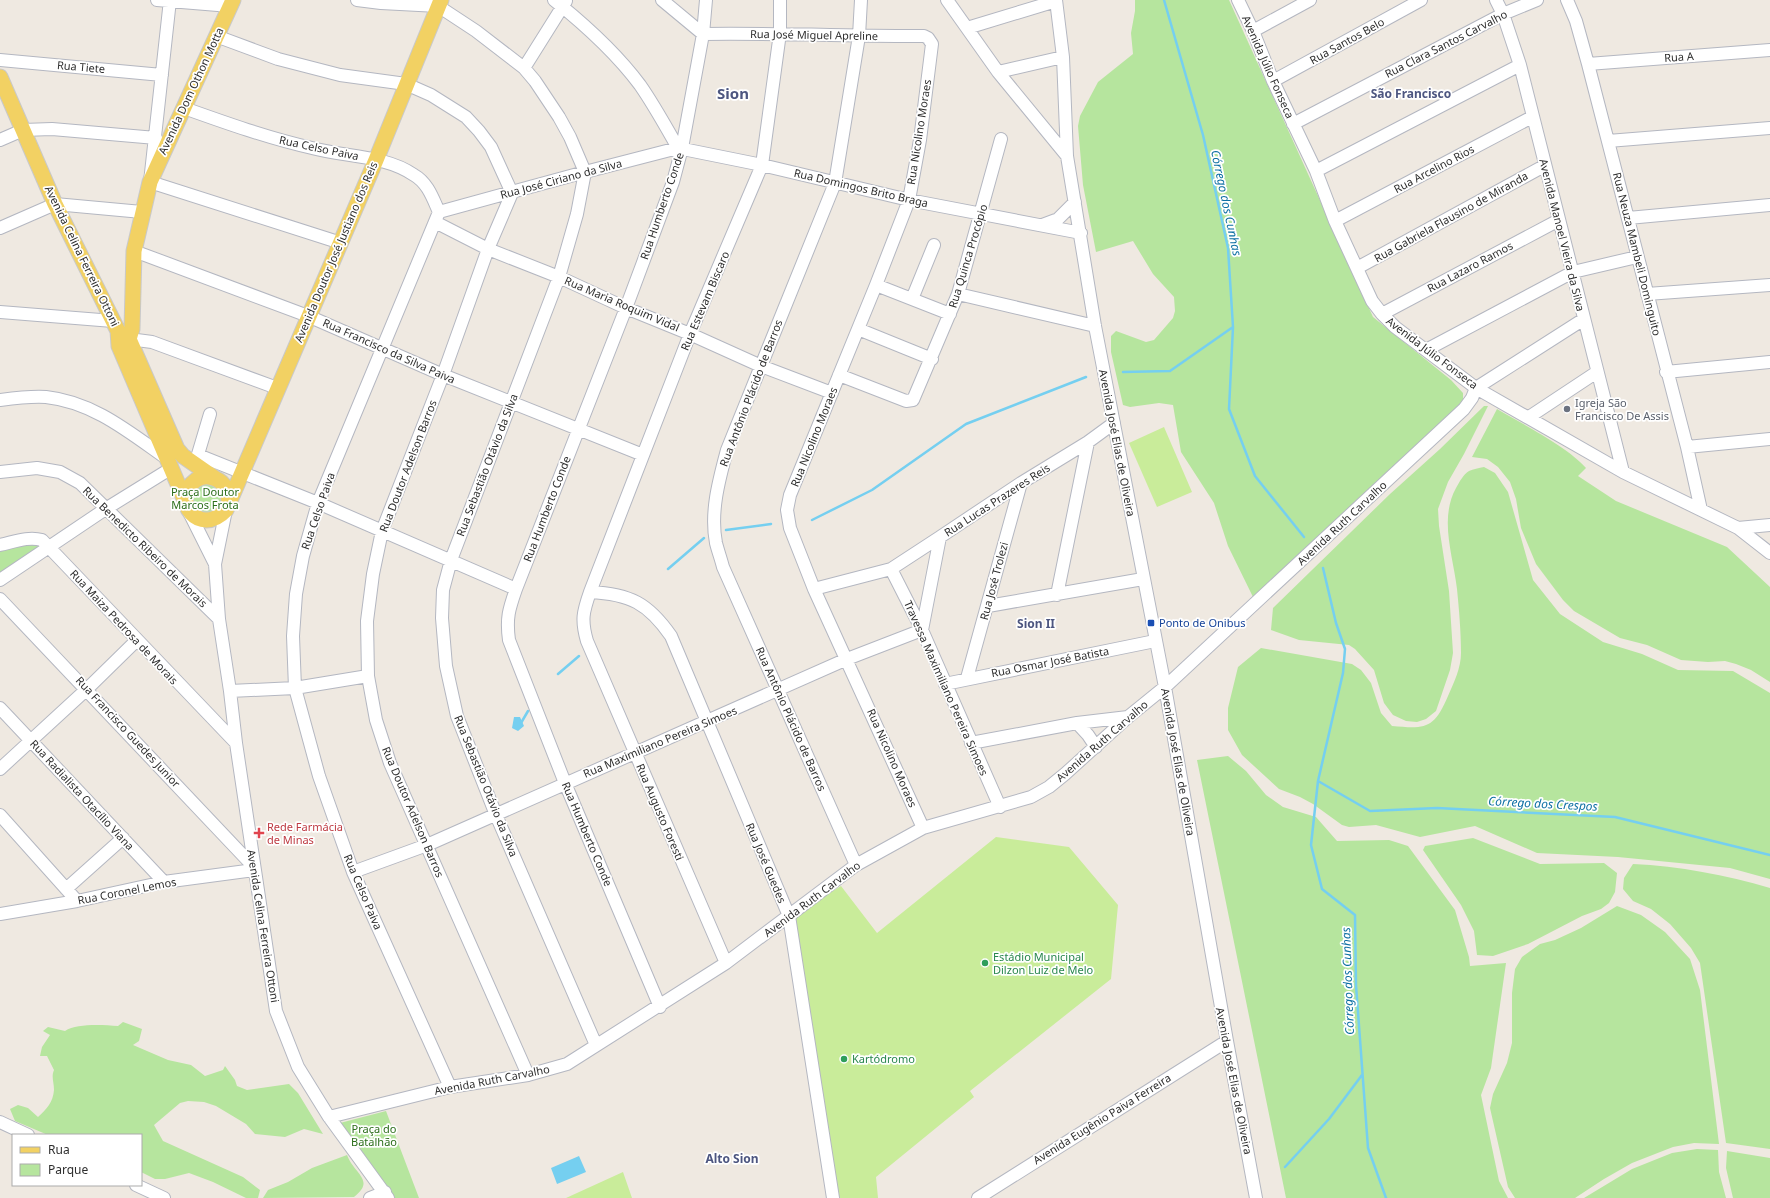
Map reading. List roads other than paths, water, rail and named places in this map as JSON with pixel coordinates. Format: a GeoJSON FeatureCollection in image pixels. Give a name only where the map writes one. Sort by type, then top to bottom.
{"type":"FeatureCollection","features":[{"type":"Feature","properties":{"kind":"main road","name":"Avenida Dom Othon Motta"},"geometry":{"type":"LineString","coordinates":[[120,334],[132,328],[134,251],[150,182],[163,149],[184,108],[231,3]]}},
{"type":"Feature","properties":{"kind":"main road","name":"Avenida Doutor José Justiano dos Reis"},"geometry":{"type":"LineString","coordinates":[[227,506],[308,316],[341,243],[440,3]]}},
{"type":"Feature","properties":{"kind":"main road","name":"Avenida Celina Ferreira Ottoni"},"geometry":{"type":"LineString","coordinates":[[0,77],[55,204],[120,334],[168,464],[187,507]]}},
{"type":"Feature","properties":{"kind":"main road"},"geometry":{"type":"LineString","coordinates":[[120,334],[172,441],[183,456],[196,459],[225,486],[228,494],[227,506],[220,517],[207,520],[195,517],[187,507],[186,493],[190,484],[198,478],[208,477],[218,480]]}},
{"type":"Feature","properties":{"kind":"street"},"geometry":{"type":"LineString","coordinates":[[157,0],[231,3]]}},
{"type":"Feature","properties":{"kind":"street"},"geometry":{"type":"LineString","coordinates":[[357,0],[381,4],[440,3],[524,68],[559,116],[570,137],[584,172]]}},
{"type":"Feature","properties":{"kind":"street"},"geometry":{"type":"LineString","coordinates":[[662,0],[703,34]]}},
{"type":"Feature","properties":{"kind":"street","name":"Rua Humberto Conde"},"geometry":{"type":"LineString","coordinates":[[660,1007],[565,783],[509,640],[507,624],[508,613],[516,589],[626,308],[673,182],[703,34],[706,0]]}},
{"type":"Feature","properties":{"kind":"street","name":"Rua Estevam Biscaro"},"geometry":{"type":"LineString","coordinates":[[590,592],[690,334],[762,165],[780,33],[780,0]]}},
{"type":"Feature","properties":{"kind":"street","name":"Rua Antônio Plácido de Barros"},"geometry":{"type":"LineString","coordinates":[[856,865],[723,567],[715,534],[714,512],[717,484],[725,457],[835,183],[859,36],[861,0]]}},
{"type":"Feature","properties":{"kind":"street"},"geometry":{"type":"LineString","coordinates":[[947,0],[998,72],[1067,156]]}},
{"type":"Feature","properties":{"kind":"street"},"geometry":{"type":"LineString","coordinates":[[967,28],[1056,0]]}},
{"type":"Feature","properties":{"kind":"street","name":"Avenida José Elias de Oliveira"},"geometry":{"type":"LineString","coordinates":[[1056,0],[1063,56],[1067,156],[1081,233],[1095,326],[1165,687],[1226,1040],[1256,1198]]}},
{"type":"Feature","properties":{"kind":"street","name":"Avenida Júlio Fonseca"},"geometry":{"type":"LineString","coordinates":[[1238,0],[1253,31],[1273,81],[1316,171],[1335,221],[1372,301],[1382,314],[1395,327],[1476,388],[1623,472],[1738,528],[1770,553]]}},
{"type":"Feature","properties":{"kind":"street"},"geometry":{"type":"LineString","coordinates":[[1253,31],[1310,0]]}},
{"type":"Feature","properties":{"kind":"street","name":"Rua Santos Belo"},"geometry":{"type":"LineString","coordinates":[[1273,81],[1421,0]]}},
{"type":"Feature","properties":{"kind":"street","name":"Avenida Manoel Vieira da Silva"},"geometry":{"type":"LineString","coordinates":[[1496,0],[1503,14],[1520,65],[1544,166],[1573,272],[1623,472]]}},
{"type":"Feature","properties":{"kind":"street","name":"Rua Clara Santos Carvalho"},"geometry":{"type":"LineString","coordinates":[[1293,124],[1503,14],[1537,0]]}},
{"type":"Feature","properties":{"kind":"street","name":"Rua Neuza Mambeli Dominguito"},"geometry":{"type":"LineString","coordinates":[[1567,0],[1576,21],[1588,64],[1666,372],[1687,447],[1701,510]]}},
{"type":"Feature","properties":{"kind":"street"},"geometry":{"type":"LineString","coordinates":[[170,1],[150,182],[341,243]]}},
{"type":"Feature","properties":{"kind":"street"},"geometry":{"type":"LineString","coordinates":[[524,68],[561,2],[632,75],[649,97],[680,148]]}},
{"type":"Feature","properties":{"kind":"street","name":"Rua José Miguel Apreline"},"geometry":{"type":"LineString","coordinates":[[703,34],[780,33],[859,36],[924,36]]}},
{"type":"Feature","properties":{"kind":"street"},"geometry":{"type":"LineString","coordinates":[[216,36],[278,59],[340,75],[406,84],[431,94],[466,117],[480,131],[491,147],[512,193]]}},
{"type":"Feature","properties":{"kind":"street","name":"Rua Nicolino Moraes"},"geometry":{"type":"LineString","coordinates":[[923,828],[814,589],[790,528],[787,510],[790,495],[909,200],[920,140],[932,44],[928,38],[924,36]]}},
{"type":"Feature","properties":{"kind":"street","name":"Rua A"},"geometry":{"type":"LineString","coordinates":[[1588,64],[1770,50]]}},
{"type":"Feature","properties":{"kind":"street"},"geometry":{"type":"LineString","coordinates":[[998,72],[1063,56]]}},
{"type":"Feature","properties":{"kind":"street","name":"Rua Tiete"},"geometry":{"type":"LineString","coordinates":[[0,60],[162,75]]}},
{"type":"Feature","properties":{"kind":"street"},"geometry":{"type":"LineString","coordinates":[[1316,171],[1520,65]]}},
{"type":"Feature","properties":{"kind":"street","name":"Rua Celso Paiva"},"geometry":{"type":"LineString","coordinates":[[184,108],[258,134],[313,149],[376,160],[402,167],[416,175],[431,194],[437,217],[318,503],[303,556],[296,594],[293,636],[295,688],[319,776],[353,872],[450,1087]]}},
{"type":"Feature","properties":{"kind":"street","name":"Rua Arcelino Rios"},"geometry":{"type":"LineString","coordinates":[[1335,221],[1532,117]]}},
{"type":"Feature","properties":{"kind":"street"},"geometry":{"type":"LineString","coordinates":[[1608,141],[1770,128]]}},
{"type":"Feature","properties":{"kind":"street"},"geometry":{"type":"LineString","coordinates":[[0,140],[23,130],[52,129],[156,138]]}},
{"type":"Feature","properties":{"kind":"street","name":"Rua Quinca Procópio"},"geometry":{"type":"LineString","coordinates":[[839,375],[906,401],[913,400],[918,392],[958,294],[982,214],[1001,139]]}},
{"type":"Feature","properties":{"kind":"street","name":"Rua Domingos Brito Braga"},"geometry":{"type":"LineString","coordinates":[[680,148],[762,165],[909,200],[1081,233]]}},
{"type":"Feature","properties":{"kind":"street","name":"Rua José Ciriano da Silva"},"geometry":{"type":"LineString","coordinates":[[437,217],[584,172],[680,148]]}},
{"type":"Feature","properties":{"kind":"street","name":"Rua Gabriela Flausino de Miranda"},"geometry":{"type":"LineString","coordinates":[[1357,268],[1544,166]]}},
{"type":"Feature","properties":{"kind":"street","name":"Rua Sebastião Otávio da Silva"},"geometry":{"type":"LineString","coordinates":[[584,172],[577,214],[559,277],[451,560],[443,590],[442,618],[446,666],[457,716],[496,815],[596,1045]]}},
{"type":"Feature","properties":{"kind":"street","name":"Rua Doutor Adelson Barros"},"geometry":{"type":"LineString","coordinates":[[512,193],[488,249],[443,375],[382,531],[373,574],[367,621],[368,676],[376,720],[390,763],[528,1075]]}},
{"type":"Feature","properties":{"kind":"street"},"geometry":{"type":"LineString","coordinates":[[1039,226],[1058,219],[1075,202]]}},
{"type":"Feature","properties":{"kind":"street"},"geometry":{"type":"LineString","coordinates":[[0,228],[55,204],[142,212]]}},
{"type":"Feature","properties":{"kind":"street"},"geometry":{"type":"LineString","coordinates":[[1628,218],[1770,205]]}},
{"type":"Feature","properties":{"kind":"street","name":"Rua Maria Roquim Vidal"},"geometry":{"type":"LineString","coordinates":[[437,217],[488,249],[559,277],[626,308],[690,334],[761,366],[832,393]]}},
{"type":"Feature","properties":{"kind":"street","name":"Rua Lazaro Ramos"},"geometry":{"type":"LineString","coordinates":[[1382,314],[1559,220]]}},
{"type":"Feature","properties":{"kind":"street"},"geometry":{"type":"LineString","coordinates":[[912,299],[934,245]]}},
{"type":"Feature","properties":{"kind":"street","name":"Rua Francisco da Silva Paiva"},"geometry":{"type":"LineString","coordinates":[[134,251],[308,316],[443,375],[643,455]]}},
{"type":"Feature","properties":{"kind":"street"},"geometry":{"type":"LineString","coordinates":[[1426,350],[1573,272],[1637,257]]}},
{"type":"Feature","properties":{"kind":"street"},"geometry":{"type":"LineString","coordinates":[[876,285],[950,314]]}},
{"type":"Feature","properties":{"kind":"street"},"geometry":{"type":"LineString","coordinates":[[1647,294],[1770,285]]}},
{"type":"Feature","properties":{"kind":"street"},"geometry":{"type":"LineString","coordinates":[[958,294],[1095,326]]}},
{"type":"Feature","properties":{"kind":"street"},"geometry":{"type":"LineString","coordinates":[[0,312],[120,334],[152,342],[277,388]]}},
{"type":"Feature","properties":{"kind":"street"},"geometry":{"type":"LineString","coordinates":[[1476,388],[1584,319]]}},
{"type":"Feature","properties":{"kind":"street"},"geometry":{"type":"LineString","coordinates":[[858,329],[932,359]]}},
{"type":"Feature","properties":{"kind":"street"},"geometry":{"type":"LineString","coordinates":[[1666,372],[1770,362]]}},
{"type":"Feature","properties":{"kind":"street"},"geometry":{"type":"LineString","coordinates":[[1529,417],[1597,372]]}},
{"type":"Feature","properties":{"kind":"street","name":"Avenida Ruth Carvalho"},"geometry":{"type":"LineString","coordinates":[[329,1117],[450,1087],[528,1075],[567,1064],[660,1007],[726,963],[856,865],[923,828],[1031,797],[1049,787],[1096,747],[1128,717],[1165,687],[1464,409],[1472,398],[1476,388]]}},
{"type":"Feature","properties":{"kind":"street"},"geometry":{"type":"LineString","coordinates":[[0,400],[45,397],[67,400],[93,410],[125,428],[168,464],[107,508],[0,580]]}},
{"type":"Feature","properties":{"kind":"street"},"geometry":{"type":"LineString","coordinates":[[210,414],[196,459],[242,471],[516,589]]}},
{"type":"Feature","properties":{"kind":"street","name":"Rua Lucas Prazeres Reis"},"geometry":{"type":"LineString","coordinates":[[922,630],[940,537],[1021,483],[1088,442],[1114,423]]}},
{"type":"Feature","properties":{"kind":"street"},"geometry":{"type":"LineString","coordinates":[[1687,447],[1770,439]]}},
{"type":"Feature","properties":{"kind":"street"},"geometry":{"type":"LineString","coordinates":[[1057,595],[1088,442]]}},
{"type":"Feature","properties":{"kind":"street","name":"Rua Benedicto Ribeiro de Morais"},"geometry":{"type":"LineString","coordinates":[[0,472],[37,468],[60,472],[80,483],[219,619]]}},
{"type":"Feature","properties":{"kind":"street","name":"Rua José Trolezi"},"geometry":{"type":"LineString","coordinates":[[967,678],[1021,483]]}},
{"type":"Feature","properties":{"kind":"street","name":"Avenida Doutor José Justiano dos Reis"},"geometry":{"type":"LineString","coordinates":[[215,564],[227,506]]}},
{"type":"Feature","properties":{"kind":"street","name":"Avenida Celina Ferreira Ottoni"},"geometry":{"type":"LineString","coordinates":[[187,507],[215,564],[219,619],[276,1011],[298,1067],[329,1117],[386,1195]]}},
{"type":"Feature","properties":{"kind":"street"},"geometry":{"type":"LineString","coordinates":[[1738,528],[1770,525]]}},
{"type":"Feature","properties":{"kind":"street"},"geometry":{"type":"LineString","coordinates":[[814,589],[892,569],[940,537]]}},
{"type":"Feature","properties":{"kind":"street","name":"Rua Maiza Pedrosa de Morais"},"geometry":{"type":"LineString","coordinates":[[0,545],[34,538],[42,540],[136,641],[236,743]]}},
{"type":"Feature","properties":{"kind":"street","name":"Travessa Maximiliano Pereira Simoes"},"geometry":{"type":"LineString","coordinates":[[892,569],[922,630],[1000,807]]}},
{"type":"Feature","properties":{"kind":"street"},"geometry":{"type":"LineString","coordinates":[[988,606],[1143,579]]}},
{"type":"Feature","properties":{"kind":"street","name":"Rua José Guedes"},"geometry":{"type":"LineString","coordinates":[[590,592],[606,593],[626,597],[645,607],[659,619],[671,636],[789,916],[833,1198]]}},
{"type":"Feature","properties":{"kind":"street","name":"Rua Augusto Foresti"},"geometry":{"type":"LineString","coordinates":[[590,592],[583,614],[583,626],[588,641],[726,963]]}},
{"type":"Feature","properties":{"kind":"street","name":"Rua Francisco Guedes Junior"},"geometry":{"type":"LineString","coordinates":[[0,599],[87,689],[254,868]]}},
{"type":"Feature","properties":{"kind":"street","name":"Rua Maximiliano Pereira Simoes"},"geometry":{"type":"LineString","coordinates":[[353,872],[427,845],[847,660],[922,630]]}},
{"type":"Feature","properties":{"kind":"street"},"geometry":{"type":"LineString","coordinates":[[0,770],[136,641]]}},
{"type":"Feature","properties":{"kind":"street","name":"Rua Osmar José Batista"},"geometry":{"type":"LineString","coordinates":[[945,684],[967,678],[1155,641]]}},
{"type":"Feature","properties":{"kind":"street"},"geometry":{"type":"LineString","coordinates":[[230,691],[295,688],[368,676]]}},
{"type":"Feature","properties":{"kind":"street","name":"Rua Radialista Otacílio Viana"},"geometry":{"type":"LineString","coordinates":[[0,708],[164,882]]}},
{"type":"Feature","properties":{"kind":"street"},"geometry":{"type":"LineString","coordinates":[[971,743],[1077,723],[1128,717]]}},
{"type":"Feature","properties":{"kind":"street"},"geometry":{"type":"LineString","coordinates":[[1077,723],[1096,747]]}},
{"type":"Feature","properties":{"kind":"street"},"geometry":{"type":"LineString","coordinates":[[0,815],[77,901]]}},
{"type":"Feature","properties":{"kind":"street"},"geometry":{"type":"LineString","coordinates":[[66,889],[123,838]]}},
{"type":"Feature","properties":{"kind":"street","name":"Rua Coronel Lemos"},"geometry":{"type":"LineString","coordinates":[[1,913],[77,901],[164,882],[254,868]]}},
{"type":"Feature","properties":{"kind":"street","name":"Avenida Eugênio Paiva Ferreira"},"geometry":{"type":"LineString","coordinates":[[978,1198],[1226,1040]]}},
{"type":"Feature","properties":{"kind":"street"},"geometry":{"type":"LineString","coordinates":[[0,1122],[26,1134]]}},
{"type":"Feature","properties":{"kind":"street"},"geometry":{"type":"LineString","coordinates":[[138,1186],[164,1198]]}},
{"type":"Feature","properties":{"kind":"street"},"geometry":{"type":"LineString","coordinates":[[370,1198],[386,1195]]}},
{"type":"Feature","properties":{"kind":"water"},"geometry":{"type":"Polygon","coordinates":[[[514,717],[520,717],[524,726],[518,731],[512,728],[514,717]]]}},
{"type":"Feature","properties":{"kind":"water"},"geometry":{"type":"Polygon","coordinates":[[[579,1156],[586,1172],[557,1184],[551,1168],[579,1156]]]}},
{"type":"Feature","properties":{"kind":"waterway","name":"Córrego dos Cunhas"},"geometry":{"type":"LineString","coordinates":[[1164,0],[1203,135],[1228,248],[1233,327],[1229,409],[1255,476],[1304,537]]}},
{"type":"Feature","properties":{"kind":"waterway"},"geometry":{"type":"LineString","coordinates":[[1123,372],[1170,371],[1233,327]]}},
{"type":"Feature","properties":{"kind":"waterway"},"geometry":{"type":"LineString","coordinates":[[812,520],[872,490],[966,424],[1086,377]]}},
{"type":"Feature","properties":{"kind":"waterway"},"geometry":{"type":"LineString","coordinates":[[726,530],[771,524]]}},
{"type":"Feature","properties":{"kind":"waterway"},"geometry":{"type":"LineString","coordinates":[[668,569],[704,538]]}},
{"type":"Feature","properties":{"kind":"waterway","name":"Córrego dos Cunhas"},"geometry":{"type":"LineString","coordinates":[[1323,568],[1336,623],[1345,649],[1343,673],[1318,781],[1311,845],[1322,889],[1355,915],[1356,985],[1368,1148],[1386,1198]]}},
{"type":"Feature","properties":{"kind":"waterway"},"geometry":{"type":"LineString","coordinates":[[558,674],[579,656]]}},
{"type":"Feature","properties":{"kind":"waterway"},"geometry":{"type":"LineString","coordinates":[[521,723],[528,711]]}},
{"type":"Feature","properties":{"kind":"waterway","name":"Córrego dos Crespos"},"geometry":{"type":"LineString","coordinates":[[1318,781],[1370,811],[1437,808],[1615,817],[1770,855]]}},
{"type":"Feature","properties":{"kind":"waterway"},"geometry":{"type":"LineString","coordinates":[[1285,1167],[1329,1119],[1362,1075]]}},
{"type":"Feature","properties":{"kind":"place","name":"Igreja São Francisco De Assis"},"geometry":{"type":"Point","coordinates":[1567,409]}},
{"type":"Feature","properties":{"kind":"place","name":"Ponto de Onibus"},"geometry":{"type":"Point","coordinates":[1151,623]}},
{"type":"Feature","properties":{"kind":"place","name":"Rede Farmácia de Minas"},"geometry":{"type":"Point","coordinates":[259,833]}},
{"type":"Feature","properties":{"kind":"place","name":"Estádio Municipal Dilzon Luiz de Melo"},"geometry":{"type":"Point","coordinates":[985,963]}},
{"type":"Feature","properties":{"kind":"place","name":"Kartódromo"},"geometry":{"type":"Point","coordinates":[844,1059]}},
{"type":"Feature","properties":{"kind":"district","name":"Sion"},"geometry":{"type":"Point","coordinates":[733,94]}},
{"type":"Feature","properties":{"kind":"district","name":"São Francisco"},"geometry":{"type":"Point","coordinates":[1411,94]}},
{"type":"Feature","properties":{"kind":"district","name":"Sion II"},"geometry":{"type":"Point","coordinates":[1036,624]}},
{"type":"Feature","properties":{"kind":"district","name":"Alto Sion"},"geometry":{"type":"Point","coordinates":[732,1159]}},
{"type":"Feature","properties":{"kind":"park label","name":"Praça Doutor Marcos Frota"},"geometry":{"type":"Point","coordinates":[205,498]}},
{"type":"Feature","properties":{"kind":"park label","name":"Praça do Batalhão"},"geometry":{"type":"Point","coordinates":[374,1135]}}]}
